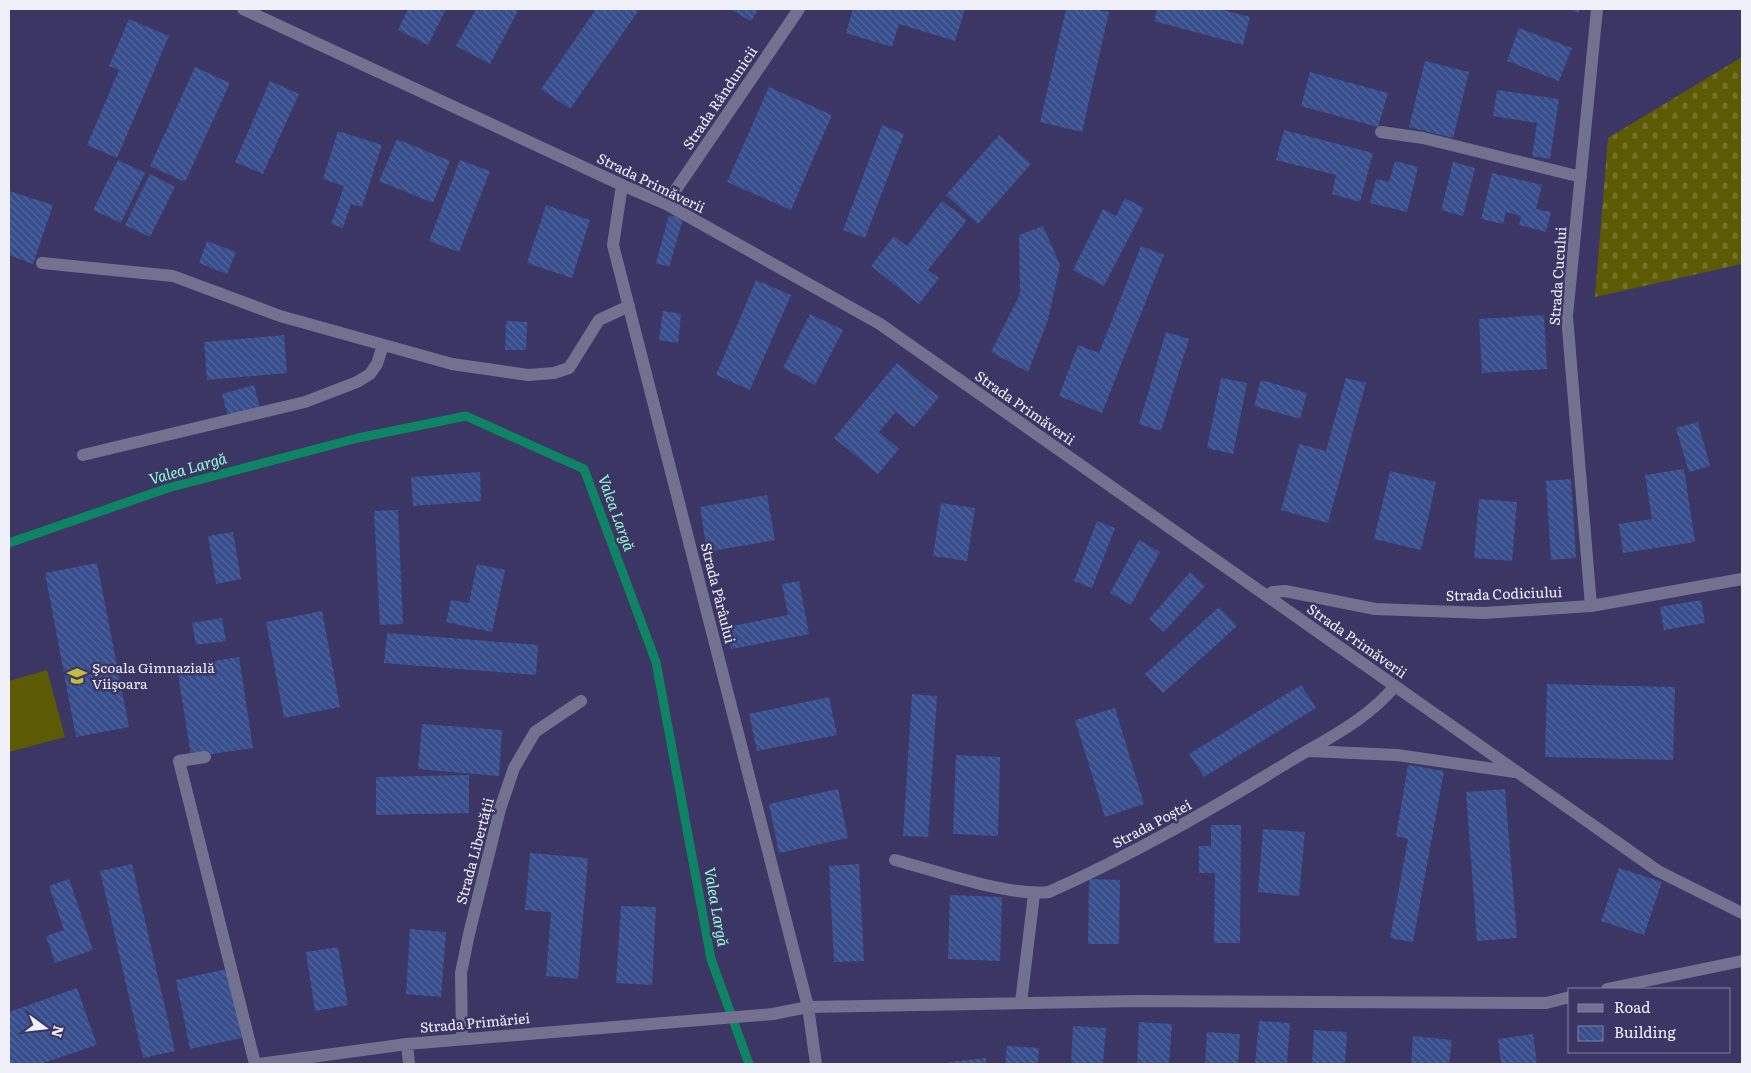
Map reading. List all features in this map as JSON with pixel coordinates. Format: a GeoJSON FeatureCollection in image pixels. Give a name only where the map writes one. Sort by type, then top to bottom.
{"type":"FeatureCollection","features":[{"type":"Feature","properties":{"kind":"street","name":"Strada Primăverii"},"geometry":{"type":"LineString","coordinates":[[245,9],[622,186],[666,204],[880,324],[1658,871],[1742,913]]}},
{"type":"Feature","properties":{"kind":"street","name":"Strada Rândunicii"},"geometry":{"type":"LineString","coordinates":[[666,204],[799,9]]}},
{"type":"Feature","properties":{"kind":"street","name":"Strada Cucului"},"geometry":{"type":"LineString","coordinates":[[1591,606],[1567,316],[1596,9]]}},
{"type":"Feature","properties":{"kind":"street"},"geometry":{"type":"LineString","coordinates":[[1381,132],[1422,138],[1581,177]]}},
{"type":"Feature","properties":{"kind":"street","name":"Strada Pârâului"},"geometry":{"type":"LineString","coordinates":[[622,186],[613,245],[808,1008],[816,1064]]}},
{"type":"Feature","properties":{"kind":"street"},"geometry":{"type":"LineString","coordinates":[[42,263],[173,276],[280,316],[422,357],[473,368],[528,376],[554,373],[569,368],[599,320],[629,306]]}},
{"type":"Feature","properties":{"kind":"street"},"geometry":{"type":"LineString","coordinates":[[83,455],[314,399],[356,382],[370,374],[377,364],[383,345]]}},
{"type":"Feature","properties":{"kind":"street","name":"Strada Codiciului"},"geometry":{"type":"LineString","coordinates":[[1267,596],[1274,592],[1285,591],[1375,609],[1474,613],[1591,606],[1742,578]]}},
{"type":"Feature","properties":{"kind":"street","name":"Strada Poștei"},"geometry":{"type":"LineString","coordinates":[[895,860],[1034,894],[1049,892],[1110,864],[1251,786],[1371,712],[1395,686]]}},
{"type":"Feature","properties":{"kind":"street","name":"Strada Libertății"},"geometry":{"type":"LineString","coordinates":[[462,1039],[461,974],[500,809],[514,768],[535,732],[581,701]]}},
{"type":"Feature","properties":{"kind":"street"},"geometry":{"type":"LineString","coordinates":[[1308,750],[1397,755],[1518,773]]}},
{"type":"Feature","properties":{"kind":"street"},"geometry":{"type":"LineString","coordinates":[[205,757],[180,761],[255,1064]]}},
{"type":"Feature","properties":{"kind":"street"},"geometry":{"type":"LineString","coordinates":[[1021,1003],[1034,894]]}},
{"type":"Feature","properties":{"kind":"street"},"geometry":{"type":"LineString","coordinates":[[1612,988],[1742,961]]}},
{"type":"Feature","properties":{"kind":"street","name":"Strada Primăriei"},"geometry":{"type":"LineString","coordinates":[[259,1064],[407,1044],[773,1014],[808,1008],[1138,1001],[1546,1003],[1568,998]]}},
{"type":"Feature","properties":{"kind":"street"},"geometry":{"type":"LineString","coordinates":[[407,1044],[409,1064]]}},
{"type":"Feature","properties":{"kind":"green space"},"geometry":{"type":"Polygon","coordinates":[[[1742,57],[1742,264],[1595,297],[1608,138],[1742,57]]]}},
{"type":"Feature","properties":{"kind":"green space"},"geometry":{"type":"Polygon","coordinates":[[[47,670],[65,737],[9,752],[9,681],[47,670]]]}},
{"type":"Feature","properties":{"kind":"building"},"geometry":{"type":"Polygon","coordinates":[[[408,9],[446,9],[428,45],[398,30],[408,9]]]}},
{"type":"Feature","properties":{"kind":"building"},"geometry":{"type":"Polygon","coordinates":[[[476,9],[519,9],[490,64],[456,46],[476,9]]]}},
{"type":"Feature","properties":{"kind":"building"},"geometry":{"type":"Polygon","coordinates":[[[596,9],[639,10],[570,109],[541,89],[596,9]]]}},
{"type":"Feature","properties":{"kind":"building"},"geometry":{"type":"Polygon","coordinates":[[[730,9],[759,9],[751,21],[730,9]]]}},
{"type":"Feature","properties":{"kind":"building"},"geometry":{"type":"Polygon","coordinates":[[[853,9],[965,9],[955,41],[899,24],[892,47],[846,33],[853,9]]]}},
{"type":"Feature","properties":{"kind":"building"},"geometry":{"type":"Polygon","coordinates":[[[1066,9],[1094,9],[1109,12],[1082,132],[1040,122],[1066,9]]]}},
{"type":"Feature","properties":{"kind":"building"},"geometry":{"type":"Polygon","coordinates":[[[1157,9],[1219,9],[1250,17],[1243,45],[1154,21],[1157,9]]]}},
{"type":"Feature","properties":{"kind":"building"},"geometry":{"type":"Polygon","coordinates":[[[1568,9],[1580,9],[1578,13],[1568,9]]]}},
{"type":"Feature","properties":{"kind":"building"},"geometry":{"type":"Polygon","coordinates":[[[129,19],[169,36],[117,158],[87,145],[119,70],[109,66],[129,19]]]}},
{"type":"Feature","properties":{"kind":"building"},"geometry":{"type":"Polygon","coordinates":[[[1519,28],[1572,48],[1559,81],[1507,61],[1519,28]]]}},
{"type":"Feature","properties":{"kind":"building"},"geometry":{"type":"Polygon","coordinates":[[[1425,61],[1469,72],[1453,138],[1409,127],[1425,61]]]}},
{"type":"Feature","properties":{"kind":"building"},"geometry":{"type":"Polygon","coordinates":[[[195,67],[230,83],[185,182],[150,166],[195,67]]]}},
{"type":"Feature","properties":{"kind":"building"},"geometry":{"type":"Polygon","coordinates":[[[1310,72],[1388,93],[1378,127],[1301,106],[1310,72]]]}},
{"type":"Feature","properties":{"kind":"building"},"geometry":{"type":"Polygon","coordinates":[[[270,81],[299,94],[263,174],[235,162],[270,81]]]}},
{"type":"Feature","properties":{"kind":"building"},"geometry":{"type":"Polygon","coordinates":[[[769,87],[832,115],[791,210],[727,182],[769,87]]]}},
{"type":"Feature","properties":{"kind":"building"},"geometry":{"type":"Polygon","coordinates":[[[1497,90],[1559,99],[1550,159],[1532,156],[1537,123],[1493,116],[1497,90]]]}},
{"type":"Feature","properties":{"kind":"building"},"geometry":{"type":"Polygon","coordinates":[[[882,125],[904,134],[865,238],[843,230],[882,125]]]}},
{"type":"Feature","properties":{"kind":"building"},"geometry":{"type":"Polygon","coordinates":[[[1284,130],[1373,153],[1360,202],[1332,194],[1336,175],[1276,160],[1284,130]]]}},
{"type":"Feature","properties":{"kind":"building"},"geometry":{"type":"Polygon","coordinates":[[[338,131],[382,145],[362,207],[351,204],[343,228],[331,224],[344,186],[323,179],[338,131]]]}},
{"type":"Feature","properties":{"kind":"building"},"geometry":{"type":"Polygon","coordinates":[[[999,135],[1031,164],[978,224],[946,195],[999,135]]]}},
{"type":"Feature","properties":{"kind":"building"},"geometry":{"type":"Polygon","coordinates":[[[397,139],[450,161],[433,203],[379,181],[397,139]]]}},
{"type":"Feature","properties":{"kind":"building"},"geometry":{"type":"Polygon","coordinates":[[[118,160],[145,173],[121,223],[93,210],[118,160]]]}},
{"type":"Feature","properties":{"kind":"building"},"geometry":{"type":"Polygon","coordinates":[[[460,160],[490,171],[459,252],[429,241],[460,160]]]}},
{"type":"Feature","properties":{"kind":"building"},"geometry":{"type":"Polygon","coordinates":[[[1395,161],[1418,167],[1407,212],[1370,203],[1376,179],[1389,182],[1395,161]]]}},
{"type":"Feature","properties":{"kind":"building"},"geometry":{"type":"Polygon","coordinates":[[[1453,162],[1475,168],[1463,216],[1441,210],[1453,162]]]}},
{"type":"Feature","properties":{"kind":"building"},"geometry":{"type":"Polygon","coordinates":[[[1492,173],[1542,185],[1536,209],[1551,212],[1546,232],[1519,225],[1521,216],[1506,212],[1503,224],[1481,219],[1492,173]]]}},
{"type":"Feature","properties":{"kind":"building"},"geometry":{"type":"Polygon","coordinates":[[[150,174],[175,187],[150,237],[125,225],[150,174]]]}},
{"type":"Feature","properties":{"kind":"building"},"geometry":{"type":"Polygon","coordinates":[[[9,191],[53,205],[33,264],[9,255],[9,191]]]}},
{"type":"Feature","properties":{"kind":"building"},"geometry":{"type":"Polygon","coordinates":[[[1125,198],[1144,208],[1104,286],[1073,270],[1103,209],[1116,216],[1125,198]]]}},
{"type":"Feature","properties":{"kind":"building"},"geometry":{"type":"Polygon","coordinates":[[[942,201],[967,220],[928,270],[939,278],[919,304],[871,266],[894,236],[907,246],[942,201]]]}},
{"type":"Feature","properties":{"kind":"building"},"geometry":{"type":"Polygon","coordinates":[[[546,205],[590,220],[572,278],[527,263],[546,205]]]}},
{"type":"Feature","properties":{"kind":"building"},"geometry":{"type":"Polygon","coordinates":[[[669,215],[683,219],[669,267],[656,263],[669,215]]]}},
{"type":"Feature","properties":{"kind":"building"},"geometry":{"type":"Polygon","coordinates":[[[1043,226],[1060,265],[1048,320],[1028,372],[991,352],[1020,294],[1019,235],[1043,226]]]}},
{"type":"Feature","properties":{"kind":"building"},"geometry":{"type":"Polygon","coordinates":[[[207,241],[236,252],[227,274],[199,263],[207,241]]]}},
{"type":"Feature","properties":{"kind":"building"},"geometry":{"type":"Polygon","coordinates":[[[1141,246],[1164,255],[1102,413],[1059,396],[1078,345],[1099,353],[1141,246]]]}},
{"type":"Feature","properties":{"kind":"building"},"geometry":{"type":"Polygon","coordinates":[[[756,280],[791,295],[750,390],[716,375],[756,280]]]}},
{"type":"Feature","properties":{"kind":"building"},"geometry":{"type":"Polygon","coordinates":[[[663,311],[681,314],[678,343],[659,340],[663,311]]]}},
{"type":"Feature","properties":{"kind":"building"},"geometry":{"type":"Polygon","coordinates":[[[810,314],[843,330],[815,385],[783,368],[810,314]]]}},
{"type":"Feature","properties":{"kind":"building"},"geometry":{"type":"Polygon","coordinates":[[[1544,315],[1547,369],[1482,373],[1479,319],[1544,315]]]}},
{"type":"Feature","properties":{"kind":"building"},"geometry":{"type":"Polygon","coordinates":[[[506,321],[527,322],[526,350],[505,350],[506,321]]]}},
{"type":"Feature","properties":{"kind":"building"},"geometry":{"type":"Polygon","coordinates":[[[1166,332],[1189,339],[1161,431],[1139,424],[1166,332]]]}},
{"type":"Feature","properties":{"kind":"building"},"geometry":{"type":"Polygon","coordinates":[[[284,335],[287,373],[207,380],[204,342],[284,335]]]}},
{"type":"Feature","properties":{"kind":"building"},"geometry":{"type":"Polygon","coordinates":[[[897,363],[939,397],[914,427],[896,412],[879,432],[899,449],[878,474],[834,438],[897,363]]]}},
{"type":"Feature","properties":{"kind":"building"},"geometry":{"type":"Polygon","coordinates":[[[1221,378],[1247,383],[1233,454],[1207,448],[1221,378]]]}},
{"type":"Feature","properties":{"kind":"building"},"geometry":{"type":"Polygon","coordinates":[[[1346,378],[1366,383],[1328,523],[1281,510],[1299,444],[1326,451],[1346,378]]]}},
{"type":"Feature","properties":{"kind":"building"},"geometry":{"type":"Polygon","coordinates":[[[1261,380],[1307,393],[1300,419],[1254,406],[1261,380]]]}},
{"type":"Feature","properties":{"kind":"building"},"geometry":{"type":"Polygon","coordinates":[[[254,385],[260,408],[228,417],[222,394],[254,385]]]}},
{"type":"Feature","properties":{"kind":"building"},"geometry":{"type":"Polygon","coordinates":[[[1698,422],[1710,466],[1689,472],[1676,428],[1698,422]]]}},
{"type":"Feature","properties":{"kind":"building"},"geometry":{"type":"Polygon","coordinates":[[[1684,469],[1695,542],[1623,553],[1619,524],[1652,519],[1645,475],[1684,469]]]}},
{"type":"Feature","properties":{"kind":"building"},"geometry":{"type":"Polygon","coordinates":[[[1390,471],[1436,482],[1421,550],[1374,539],[1390,471]]]}},
{"type":"Feature","properties":{"kind":"building"},"geometry":{"type":"Polygon","coordinates":[[[480,472],[481,501],[413,506],[411,477],[480,472]]]}},
{"type":"Feature","properties":{"kind":"building"},"geometry":{"type":"Polygon","coordinates":[[[1571,479],[1576,558],[1551,560],[1546,481],[1571,479]]]}},
{"type":"Feature","properties":{"kind":"building"},"geometry":{"type":"Polygon","coordinates":[[[767,495],[775,540],[707,552],[700,507],[767,495]]]}},
{"type":"Feature","properties":{"kind":"building"},"geometry":{"type":"Polygon","coordinates":[[[1479,499],[1517,502],[1512,561],[1474,558],[1479,499]]]}},
{"type":"Feature","properties":{"kind":"building"},"geometry":{"type":"Polygon","coordinates":[[[941,503],[975,508],[967,561],[933,556],[941,503]]]}},
{"type":"Feature","properties":{"kind":"building"},"geometry":{"type":"Polygon","coordinates":[[[398,510],[403,624],[380,625],[374,511],[398,510]]]}},
{"type":"Feature","properties":{"kind":"building"},"geometry":{"type":"Polygon","coordinates":[[[1097,521],[1115,528],[1092,588],[1074,581],[1097,521]]]}},
{"type":"Feature","properties":{"kind":"building"},"geometry":{"type":"Polygon","coordinates":[[[233,532],[241,579],[216,584],[208,536],[233,532]]]}},
{"type":"Feature","properties":{"kind":"building"},"geometry":{"type":"Polygon","coordinates":[[[1139,540],[1160,552],[1131,605],[1110,593],[1139,540]]]}},
{"type":"Feature","properties":{"kind":"building"},"geometry":{"type":"Polygon","coordinates":[[[97,563],[129,727],[76,737],[45,573],[97,563]]]}},
{"type":"Feature","properties":{"kind":"building"},"geometry":{"type":"Polygon","coordinates":[[[477,564],[505,570],[492,632],[446,622],[451,600],[469,603],[477,564]]]}},
{"type":"Feature","properties":{"kind":"building"},"geometry":{"type":"Polygon","coordinates":[[[1190,572],[1205,586],[1164,632],[1149,619],[1190,572]]]}},
{"type":"Feature","properties":{"kind":"building"},"geometry":{"type":"Polygon","coordinates":[[[799,581],[809,634],[731,649],[727,627],[788,615],[782,584],[799,581]]]}},
{"type":"Feature","properties":{"kind":"building"},"geometry":{"type":"Polygon","coordinates":[[[1701,600],[1705,623],[1664,630],[1660,607],[1701,600]]]}},
{"type":"Feature","properties":{"kind":"building"},"geometry":{"type":"Polygon","coordinates":[[[1219,607],[1237,626],[1163,693],[1145,674],[1219,607]]]}},
{"type":"Feature","properties":{"kind":"building"},"geometry":{"type":"Polygon","coordinates":[[[322,611],[340,707],[284,718],[266,622],[322,611]]]}},
{"type":"Feature","properties":{"kind":"building"},"geometry":{"type":"Polygon","coordinates":[[[222,618],[226,641],[196,645],[192,623],[222,618]]]}},
{"type":"Feature","properties":{"kind":"building"},"geometry":{"type":"Polygon","coordinates":[[[387,633],[538,645],[536,675],[384,663],[387,633]]]}},
{"type":"Feature","properties":{"kind":"building"},"geometry":{"type":"Polygon","coordinates":[[[239,657],[253,748],[191,757],[177,667],[239,657]]]}},
{"type":"Feature","properties":{"kind":"building"},"geometry":{"type":"Polygon","coordinates":[[[1547,684],[1675,687],[1673,760],[1545,757],[1547,684]]]}},
{"type":"Feature","properties":{"kind":"building"},"geometry":{"type":"Polygon","coordinates":[[[1301,685],[1316,708],[1204,777],[1189,754],[1301,685]]]}},
{"type":"Feature","properties":{"kind":"building"},"geometry":{"type":"Polygon","coordinates":[[[912,694],[937,696],[928,837],[903,836],[912,694]]]}},
{"type":"Feature","properties":{"kind":"building"},"geometry":{"type":"Polygon","coordinates":[[[829,697],[837,735],[757,751],[749,714],[829,697]]]}},
{"type":"Feature","properties":{"kind":"building"},"geometry":{"type":"Polygon","coordinates":[[[1115,708],[1144,804],[1105,817],[1075,720],[1115,708]]]}},
{"type":"Feature","properties":{"kind":"building"},"geometry":{"type":"Polygon","coordinates":[[[422,724],[502,730],[499,776],[418,769],[422,724]]]}},
{"type":"Feature","properties":{"kind":"building"},"geometry":{"type":"Polygon","coordinates":[[[956,755],[1000,757],[998,836],[953,834],[956,755]]]}},
{"type":"Feature","properties":{"kind":"building"},"geometry":{"type":"Polygon","coordinates":[[[1408,765],[1444,771],[1413,942],[1390,938],[1408,839],[1396,836],[1408,765]]]}},
{"type":"Feature","properties":{"kind":"building"},"geometry":{"type":"Polygon","coordinates":[[[469,775],[469,813],[376,815],[376,777],[469,775]]]}},
{"type":"Feature","properties":{"kind":"building"},"geometry":{"type":"Polygon","coordinates":[[[838,789],[848,838],[779,853],[769,804],[838,789]]]}},
{"type":"Feature","properties":{"kind":"building"},"geometry":{"type":"Polygon","coordinates":[[[1505,789],[1517,938],[1477,941],[1466,792],[1505,789]]]}},
{"type":"Feature","properties":{"kind":"building"},"geometry":{"type":"Polygon","coordinates":[[[1211,825],[1241,825],[1240,943],[1214,943],[1215,873],[1199,873],[1199,846],[1211,846],[1211,825]]]}},
{"type":"Feature","properties":{"kind":"building"},"geometry":{"type":"Polygon","coordinates":[[[1263,829],[1305,832],[1299,896],[1258,892],[1263,829]]]}},
{"type":"Feature","properties":{"kind":"building"},"geometry":{"type":"Polygon","coordinates":[[[530,853],[588,858],[578,979],[546,976],[551,912],[525,910],[530,853]]]}},
{"type":"Feature","properties":{"kind":"building"},"geometry":{"type":"Polygon","coordinates":[[[132,864],[175,1051],[143,1058],[100,871],[132,864]]]}},
{"type":"Feature","properties":{"kind":"building"},"geometry":{"type":"Polygon","coordinates":[[[859,864],[864,961],[834,962],[829,866],[859,864]]]}},
{"type":"Feature","properties":{"kind":"building"},"geometry":{"type":"Polygon","coordinates":[[[1619,868],[1662,882],[1644,935],[1601,921],[1619,868]]]}},
{"type":"Feature","properties":{"kind":"building"},"geometry":{"type":"Polygon","coordinates":[[[69,879],[93,950],[55,963],[46,936],[64,930],[49,886],[69,879]]]}},
{"type":"Feature","properties":{"kind":"building"},"geometry":{"type":"Polygon","coordinates":[[[1089,879],[1120,880],[1119,944],[1088,944],[1089,879]]]}},
{"type":"Feature","properties":{"kind":"building"},"geometry":{"type":"Polygon","coordinates":[[[950,895],[1002,897],[1000,961],[948,959],[950,895]]]}},
{"type":"Feature","properties":{"kind":"building"},"geometry":{"type":"Polygon","coordinates":[[[621,906],[656,907],[652,985],[616,983],[621,906]]]}},
{"type":"Feature","properties":{"kind":"building"},"geometry":{"type":"Polygon","coordinates":[[[410,929],[446,932],[441,997],[406,994],[410,929]]]}},
{"type":"Feature","properties":{"kind":"building"},"geometry":{"type":"Polygon","coordinates":[[[338,947],[348,1005],[315,1011],[306,952],[338,947]]]}},
{"type":"Feature","properties":{"kind":"building"},"geometry":{"type":"Polygon","coordinates":[[[227,969],[242,1038],[190,1049],[176,980],[227,969]]]}},
{"type":"Feature","properties":{"kind":"building"},"geometry":{"type":"Polygon","coordinates":[[[77,988],[97,1045],[40,1064],[9,1064],[9,1012],[77,988]]]}},
{"type":"Feature","properties":{"kind":"building"},"geometry":{"type":"Polygon","coordinates":[[[1259,1021],[1290,1023],[1287,1064],[1255,1064],[1259,1021]]]}},
{"type":"Feature","properties":{"kind":"building"},"geometry":{"type":"Polygon","coordinates":[[[1139,1022],[1172,1024],[1169,1064],[1137,1064],[1139,1022]]]}},
{"type":"Feature","properties":{"kind":"building"},"geometry":{"type":"Polygon","coordinates":[[[1073,1026],[1106,1028],[1103,1064],[1071,1064],[1073,1026]]]}},
{"type":"Feature","properties":{"kind":"building"},"geometry":{"type":"Polygon","coordinates":[[[1314,1030],[1347,1032],[1345,1064],[1312,1064],[1314,1030]]]}},
{"type":"Feature","properties":{"kind":"building"},"geometry":{"type":"Polygon","coordinates":[[[1207,1032],[1240,1034],[1238,1064],[1205,1064],[1207,1032]]]}},
{"type":"Feature","properties":{"kind":"building"},"geometry":{"type":"Polygon","coordinates":[[[1533,1034],[1537,1064],[1501,1064],[1498,1039],[1533,1034]]]}},
{"type":"Feature","properties":{"kind":"building"},"geometry":{"type":"Polygon","coordinates":[[[1413,1036],[1452,1040],[1449,1064],[1411,1064],[1413,1036]]]}},
{"type":"Feature","properties":{"kind":"building"},"geometry":{"type":"Polygon","coordinates":[[[1007,1046],[1039,1048],[1038,1064],[1005,1064],[1007,1046]]]}},
{"type":"Feature","properties":{"kind":"building"},"geometry":{"type":"Polygon","coordinates":[[[986,1058],[986,1064],[950,1064],[950,1062],[986,1058]]]}},
{"type":"Feature","properties":{"kind":"waterway","name":"Valea Largă"},"geometry":{"type":"LineString","coordinates":[[9,543],[168,488],[358,438],[466,416],[584,469],[656,662],[711,959],[749,1064]]}},
{"type":"Feature","properties":{"kind":"place","name":"Şcoala Gimnazială Viişoara"},"geometry":{"type":"Point","coordinates":[77,676]}}]}
